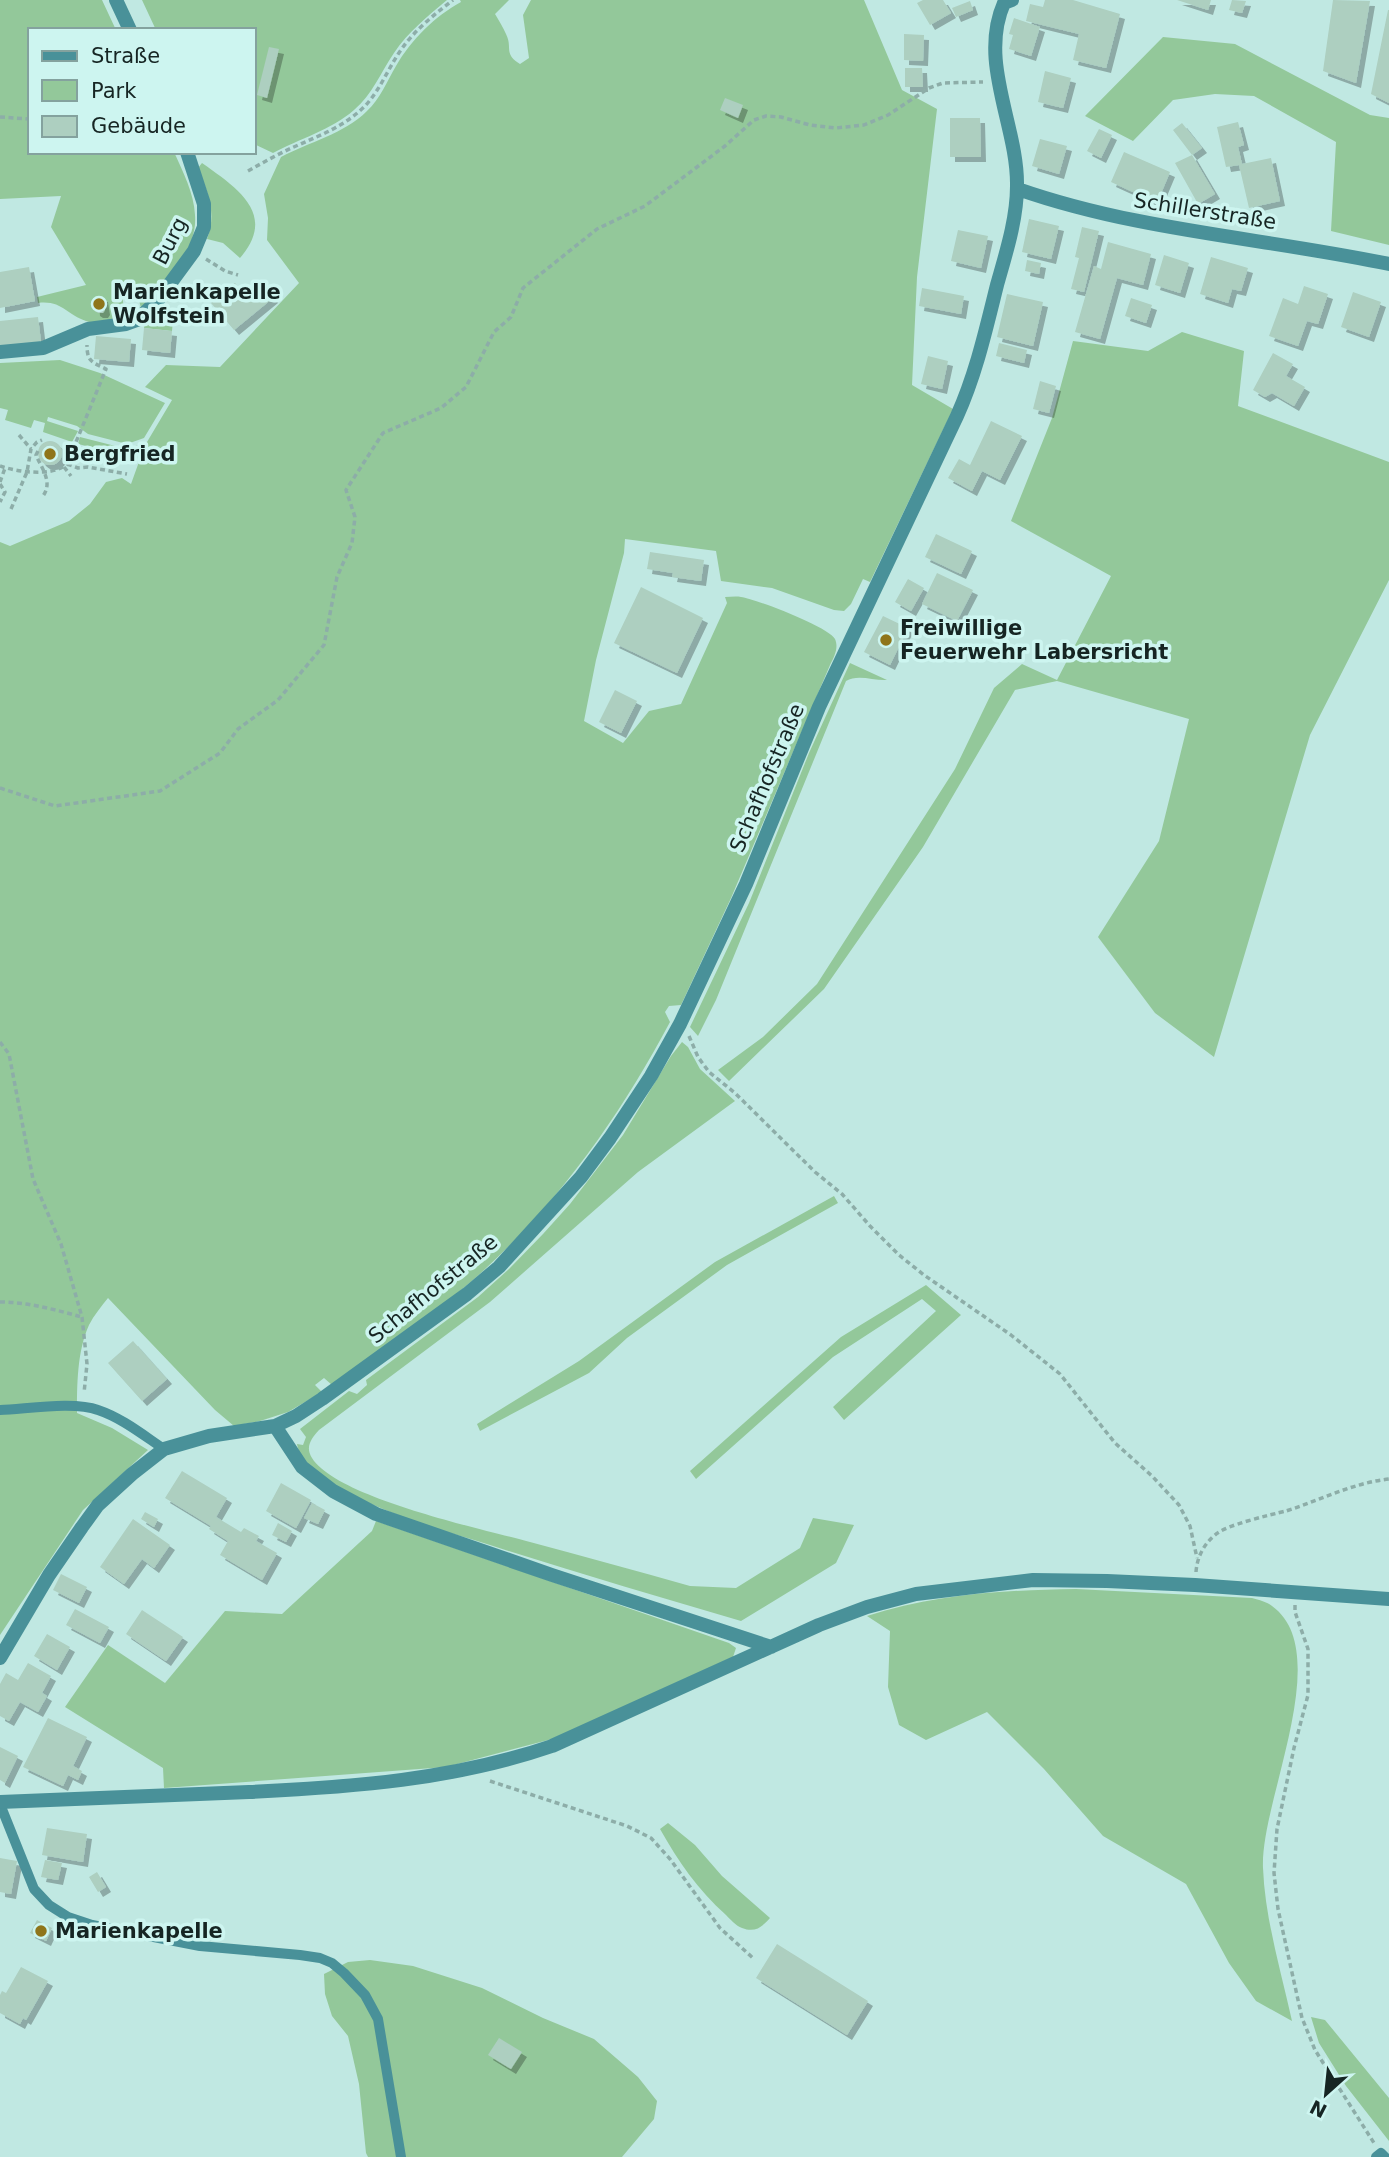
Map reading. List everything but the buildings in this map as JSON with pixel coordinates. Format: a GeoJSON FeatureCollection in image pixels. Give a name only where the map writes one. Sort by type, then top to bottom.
{"type":"FeatureCollection","features":[{"type":"Feature","properties":{"kind":"street"},"geometry":{"type":"LineString","coordinates":[[116,0],[129,28]]}},
{"type":"Feature","properties":{"kind":"street","name":"Schafhofstraße"},"geometry":{"type":"LineString","coordinates":[[164,1449],[209,1436],[275,1426],[296,1416],[353,1379],[467,1294],[499,1267],[589,1167],[644,1086],[680,1024],[746,884],[819,707],[974,375],[1008,245],[1018,189],[1014,147],[999,83],[995,36],[999,14],[1005,1]]}},
{"type":"Feature","properties":{"kind":"street","name":"Burg"},"geometry":{"type":"LineString","coordinates":[[0,352],[43,348],[88,329],[111,327],[137,320],[167,290],[194,251],[204,227],[205,215],[199,186],[187,154]]}},
{"type":"Feature","properties":{"kind":"street","name":"Schillerstraße"},"geometry":{"type":"LineString","coordinates":[[1018,189],[1108,216],[1389,264]]}},
{"type":"Feature","properties":{"kind":"street"},"geometry":{"type":"LineString","coordinates":[[275,1426],[302,1467],[333,1491],[376,1514],[771,1647]]}},
{"type":"Feature","properties":{"kind":"street"},"geometry":{"type":"LineString","coordinates":[[0,1658],[49,1575],[98,1505],[164,1449]]}},
{"type":"Feature","properties":{"kind":"street"},"geometry":{"type":"LineString","coordinates":[[0,1803],[333,1788],[465,1771],[552,1746],[819,1625],[867,1607],[916,1594],[1033,1580],[1195,1585],[1389,1599]]}},
{"type":"Feature","properties":{"kind":"lane"},"geometry":{"type":"LineString","coordinates":[[0,1410],[83,1406],[98,1409],[164,1449]]}},
{"type":"Feature","properties":{"kind":"lane"},"geometry":{"type":"LineString","coordinates":[[0,1803],[34,1889],[49,1905],[68,1917],[92,1925],[200,1946],[320,1958],[332,1963],[344,1973],[365,1995],[378,2019],[401,2157]]}},
{"type":"Feature","properties":{"kind":"path"},"geometry":{"type":"LineString","coordinates":[[248,170],[333,130],[353,117],[379,88],[401,49],[453,0]]}},
{"type":"Feature","properties":{"kind":"path"},"geometry":{"type":"LineString","coordinates":[[0,788],[55,806],[160,791],[220,753],[238,729],[278,700],[324,645],[337,577],[352,543],[355,517],[346,490],[383,433],[441,408],[466,387],[494,332],[511,317],[523,288],[597,229],[645,206],[725,146],[754,120],[766,116],[836,128],[864,125],[888,115],[943,83],[999,83]]}},
{"type":"Feature","properties":{"kind":"path"},"geometry":{"type":"LineString","coordinates":[[0,117],[28,118]]}},
{"type":"Feature","properties":{"kind":"path"},"geometry":{"type":"LineString","coordinates":[[201,256],[225,271],[238,275]]}},
{"type":"Feature","properties":{"kind":"path"},"geometry":{"type":"LineString","coordinates":[[65,466],[106,369],[88,358],[88,329]]}},
{"type":"Feature","properties":{"kind":"path"},"geometry":{"type":"LineString","coordinates":[[19,435],[31,449]]}},
{"type":"Feature","properties":{"kind":"path"},"geometry":{"type":"LineString","coordinates":[[11,509],[27,472],[31,449],[42,440]]}},
{"type":"Feature","properties":{"kind":"path"},"geometry":{"type":"LineString","coordinates":[[38,451],[37,458],[44,471],[47,489],[43,496]]}},
{"type":"Feature","properties":{"kind":"path"},"geometry":{"type":"LineString","coordinates":[[65,466],[71,476]]}},
{"type":"Feature","properties":{"kind":"path"},"geometry":{"type":"LineString","coordinates":[[0,502],[5,492],[0,483],[3,467],[27,472],[57,470],[65,466],[89,467],[127,474]]}},
{"type":"Feature","properties":{"kind":"path"},"geometry":{"type":"LineString","coordinates":[[680,1024],[709,1072],[842,1194],[899,1255],[1011,1335],[1060,1374],[1115,1443],[1179,1505],[1189,1526],[1197,1558],[1195,1585]]}},
{"type":"Feature","properties":{"kind":"path"},"geometry":{"type":"LineString","coordinates":[[0,1042],[9,1054],[33,1179],[61,1244],[82,1317],[88,1364],[83,1406]]}},
{"type":"Feature","properties":{"kind":"path"},"geometry":{"type":"LineString","coordinates":[[0,1302],[55,1309],[82,1317]]}},
{"type":"Feature","properties":{"kind":"path"},"geometry":{"type":"LineString","coordinates":[[1197,1558],[1215,1534],[1245,1522],[1290,1510],[1336,1491],[1389,1479]]}},
{"type":"Feature","properties":{"kind":"path"},"geometry":{"type":"LineString","coordinates":[[1294,1592],[1295,1612],[1308,1649],[1308,1695],[1284,1789],[1277,1829],[1274,1873],[1278,1909],[1301,2018],[1315,2050],[1381,2156]]}},
{"type":"Feature","properties":{"kind":"path"},"geometry":{"type":"LineString","coordinates":[[465,1771],[628,1826],[651,1838],[670,1859],[720,1928],[754,1959]]}},
{"type":"Feature","properties":{"kind":"green space"},"geometry":{"type":"Polygon","coordinates":[[[0,0],[102,0],[115,28],[28,28],[28,154],[175,154],[188,183],[195,215],[191,241],[185,254],[178,266],[141,308],[137,293],[122,296],[126,319],[106,323],[91,322],[59,306],[38,303],[37,297],[86,285],[51,227],[61,196],[0,199],[0,0]]]}},
{"type":"Feature","properties":{"kind":"green space"},"geometry":{"type":"Polygon","coordinates":[[[142,0],[447,0],[406,38],[354,110],[325,129],[273,153],[256,145],[256,28],[155,28],[142,0]]]}},
{"type":"Feature","properties":{"kind":"green space"},"geometry":{"type":"Polygon","coordinates":[[[460,0],[509,0],[495,14],[508,39],[512,57],[520,64],[529,58],[523,15],[531,0],[864,0],[902,90],[937,109],[917,277],[912,385],[953,409],[870,582],[863,579],[851,604],[844,611],[772,588],[721,581],[716,551],[625,539],[624,553],[596,660],[584,721],[623,743],[649,711],[681,704],[727,603],[725,597],[749,599],[791,614],[830,634],[836,642],[834,656],[731,898],[681,1005],[669,1006],[665,1012],[670,1022],[607,1127],[558,1192],[503,1252],[473,1280],[421,1321],[332,1385],[324,1378],[315,1385],[322,1392],[288,1412],[234,1426],[215,1410],[108,1298],[91,1321],[82,1346],[78,1369],[77,1413],[112,1428],[148,1450],[83,1510],[0,1635],[0,542],[10,546],[69,521],[90,504],[106,482],[122,478],[131,484],[140,459],[78,444],[80,437],[127,449],[147,442],[172,400],[145,387],[166,365],[220,367],[299,283],[267,240],[268,218],[264,194],[281,157],[337,132],[358,119],[380,95],[402,56],[416,38],[442,14],[461,2],[460,0]]]}},
{"type":"Feature","properties":{"kind":"green space"},"geometry":{"type":"Polygon","coordinates":[[[1163,37],[1235,44],[1370,115],[1389,118],[1389,245],[1331,231],[1336,142],[1254,96],[1215,94],[1173,100],[1133,141],[1085,116],[1163,37]]]}},
{"type":"Feature","properties":{"kind":"green space"},"geometry":{"type":"Polygon","coordinates":[[[202,163],[239,192],[254,215],[255,228],[251,242],[240,258],[223,243],[207,239],[211,212],[198,168],[202,163]]]}},
{"type":"Feature","properties":{"kind":"green space"},"geometry":{"type":"Polygon","coordinates":[[[161,306],[174,309],[172,331],[144,328],[145,323],[161,306]]]}},
{"type":"Feature","properties":{"kind":"green space"},"geometry":{"type":"Polygon","coordinates":[[[1182,332],[1244,351],[1238,406],[1389,462],[1389,580],[1310,735],[1214,1057],[1155,1013],[1098,937],[1159,841],[1189,719],[1057,681],[1015,690],[923,847],[824,989],[729,1081],[718,1070],[763,1037],[817,984],[955,769],[994,688],[1022,664],[1057,680],[1111,576],[1011,521],[1052,418],[1073,341],[1148,351],[1182,332]]]}},
{"type":"Feature","properties":{"kind":"green space"},"geometry":{"type":"Polygon","coordinates":[[[60,360],[100,373],[165,403],[144,438],[127,444],[88,434],[77,426],[48,417],[47,421],[78,431],[72,442],[43,432],[45,423],[34,420],[31,428],[5,420],[8,410],[0,408],[0,363],[60,360]]]}},
{"type":"Feature","properties":{"kind":"green space"},"geometry":{"type":"Polygon","coordinates":[[[850,663],[887,680],[861,678],[846,681],[716,1000],[698,1036],[690,1027],[749,903],[809,753],[850,663]]]}},
{"type":"Feature","properties":{"kind":"green space"},"geometry":{"type":"Polygon","coordinates":[[[682,1042],[688,1047],[700,1069],[735,1101],[638,1172],[490,1302],[319,1430],[311,1440],[309,1450],[312,1458],[327,1473],[379,1499],[690,1586],[736,1588],[800,1548],[813,1518],[854,1525],[836,1563],[741,1621],[405,1518],[352,1495],[322,1477],[301,1456],[297,1444],[303,1445],[306,1437],[300,1429],[349,1391],[357,1394],[367,1385],[366,1380],[478,1297],[543,1234],[570,1204],[623,1135],[682,1042]]]}},
{"type":"Feature","properties":{"kind":"green space"},"geometry":{"type":"Polygon","coordinates":[[[834,1196],[838,1203],[727,1265],[627,1338],[589,1373],[480,1431],[477,1424],[579,1361],[715,1262],[834,1196]]]}},
{"type":"Feature","properties":{"kind":"green space"},"geometry":{"type":"Polygon","coordinates":[[[926,1285],[961,1315],[844,1420],[833,1407],[936,1311],[922,1299],[833,1357],[696,1479],[690,1471],[841,1337],[926,1285]]]}},
{"type":"Feature","properties":{"kind":"green space"},"geometry":{"type":"Polygon","coordinates":[[[376,1521],[729,1643],[736,1648],[733,1657],[552,1739],[446,1767],[164,1788],[163,1768],[65,1707],[108,1645],[165,1683],[225,1611],[282,1614],[372,1531],[376,1521]]]}},
{"type":"Feature","properties":{"kind":"green space"},"geometry":{"type":"Polygon","coordinates":[[[1076,1589],[1252,1598],[1272,1606],[1290,1628],[1297,1657],[1296,1691],[1265,1839],[1263,1868],[1270,1926],[1292,2021],[1256,2001],[1229,1963],[1186,1884],[1103,1836],[1044,1769],[987,1712],[926,1740],[899,1725],[888,1687],[890,1631],[867,1616],[944,1598],[1076,1589]]]}},
{"type":"Feature","properties":{"kind":"green space"},"geometry":{"type":"Polygon","coordinates":[[[668,1823],[695,1845],[722,1876],[770,1918],[754,1929],[742,1928],[733,1922],[689,1875],[660,1829],[668,1823]]]}},
{"type":"Feature","properties":{"kind":"green space"},"geometry":{"type":"Polygon","coordinates":[[[370,1960],[413,1966],[482,1988],[594,2039],[638,2077],[657,2101],[654,2119],[622,2157],[368,2157],[359,2084],[348,2036],[332,2016],[325,1994],[324,1974],[348,1962],[370,1960]]]}},
{"type":"Feature","properties":{"kind":"green space"},"geometry":{"type":"Polygon","coordinates":[[[1311,2017],[1325,2020],[1389,2098],[1389,2141],[1346,2086],[1319,2043],[1311,2017]]]}},
{"type":"Feature","properties":{"kind":"place","name":"Marienkapelle Wolfstein"},"geometry":{"type":"Point","coordinates":[99,304]}},
{"type":"Feature","properties":{"kind":"place","name":"Bergfried"},"geometry":{"type":"Point","coordinates":[50,454]}},
{"type":"Feature","properties":{"kind":"place","name":"Freiwillige Feuerwehr Labersricht"},"geometry":{"type":"Point","coordinates":[886,640]}},
{"type":"Feature","properties":{"kind":"place","name":"Marienkapelle"},"geometry":{"type":"Point","coordinates":[41,1931]}}]}
